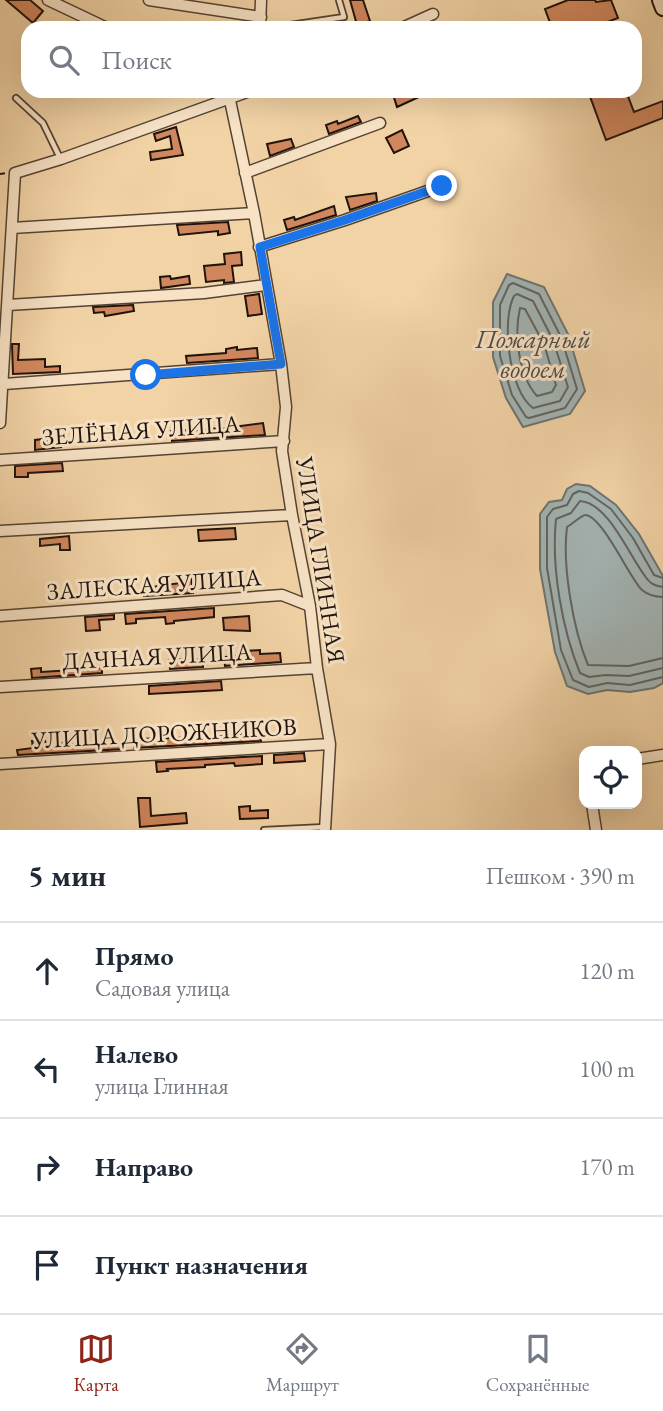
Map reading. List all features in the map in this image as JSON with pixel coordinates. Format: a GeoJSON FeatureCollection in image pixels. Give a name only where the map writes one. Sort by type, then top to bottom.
{"type":"FeatureCollection","features":[{"type":"Feature","properties":{"kind":"main road"},"geometry":{"type":"LineString","coordinates":[[660,0],[663,8]]}},
{"type":"Feature","properties":{"kind":"street"},"geometry":{"type":"LineString","coordinates":[[48,0],[92,21]]}},
{"type":"Feature","properties":{"kind":"street"},"geometry":{"type":"LineString","coordinates":[[149,0],[261,17]]}},
{"type":"Feature","properties":{"kind":"street"},"geometry":{"type":"LineString","coordinates":[[261,0],[261,21]]}},
{"type":"Feature","properties":{"kind":"street"},"geometry":{"type":"LineString","coordinates":[[418,21],[433,14]]}},
{"type":"Feature","properties":{"kind":"street"},"geometry":{"type":"LineString","coordinates":[[0,423],[15,173],[61,159],[220,98]]}},
{"type":"Feature","properties":{"kind":"street","name":"УЛИЦА ГЛИННАЯ"},"geometry":{"type":"LineString","coordinates":[[229,98],[254,213],[281,364],[286,407],[282,451],[310,606],[330,744],[326,828]]}},
{"type":"Feature","properties":{"kind":"street"},"geometry":{"type":"LineString","coordinates":[[245,173],[380,123]]}},
{"type":"Feature","properties":{"kind":"street"},"geometry":{"type":"LineString","coordinates":[[260,247],[442,186]]}},
{"type":"Feature","properties":{"kind":"street"},"geometry":{"type":"LineString","coordinates":[[12,228],[254,213]]}},
{"type":"Feature","properties":{"kind":"street"},"geometry":{"type":"LineString","coordinates":[[8,305],[204,293],[266,285]]}},
{"type":"Feature","properties":{"kind":"street"},"geometry":{"type":"LineString","coordinates":[[4,384],[281,364]]}},
{"type":"Feature","properties":{"kind":"street","name":"ЗЕЛЁНАЯ УЛИЦА"},"geometry":{"type":"LineString","coordinates":[[0,460],[284,441]]}},
{"type":"Feature","properties":{"kind":"street"},"geometry":{"type":"LineString","coordinates":[[0,531],[292,514]]}},
{"type":"Feature","properties":{"kind":"street","name":"ЗАЛЕСКАЯ УЛИЦА"},"geometry":{"type":"LineString","coordinates":[[0,616],[282,595],[310,606]]}},
{"type":"Feature","properties":{"kind":"street","name":"ДАЧНАЯ УЛИЦА"},"geometry":{"type":"LineString","coordinates":[[0,687],[317,668]]}},
{"type":"Feature","properties":{"kind":"street","name":"УЛИЦА ДОРОЖНИКОВ"},"geometry":{"type":"LineString","coordinates":[[0,764],[330,744]]}},
{"type":"Feature","properties":{"kind":"street"},"geometry":{"type":"LineString","coordinates":[[642,758],[663,755]]}},
{"type":"Feature","properties":{"kind":"street"},"geometry":{"type":"LineString","coordinates":[[593,809],[596,830]]}},
{"type":"Feature","properties":{"kind":"lane"},"geometry":{"type":"LineString","coordinates":[[317,21],[344,17],[339,0]]}},
{"type":"Feature","properties":{"kind":"lane"},"geometry":{"type":"LineString","coordinates":[[16,98],[43,123],[61,159]]}},
{"type":"Feature","properties":{"kind":"lane"},"geometry":{"type":"LineString","coordinates":[[264,830],[326,828]]}},
{"type":"Feature","properties":{"kind":"water","name":"Пожарный водоем"},"geometry":{"type":"Polygon","coordinates":[[[507,274],[544,287],[568,334],[585,391],[570,414],[523,427],[506,398],[493,357],[493,302],[507,274]]]}},
{"type":"Feature","properties":{"kind":"water"},"geometry":{"type":"Polygon","coordinates":[[[576,484],[590,486],[616,505],[639,534],[663,576],[663,683],[654,688],[630,692],[607,690],[588,694],[567,686],[555,652],[540,569],[540,514],[549,502],[562,500],[567,489],[576,484]]]}},
{"type":"Feature","properties":{"kind":"building"},"geometry":{"type":"Polygon","coordinates":[[[6,0],[30,0],[43,11],[35,21],[31,21],[6,0]]]}},
{"type":"Feature","properties":{"kind":"building"},"geometry":{"type":"Polygon","coordinates":[[[350,0],[363,0],[370,21],[356,21],[350,0]]]}},
{"type":"Feature","properties":{"kind":"building"},"geometry":{"type":"Polygon","coordinates":[[[568,0],[611,0],[618,18],[610,21],[549,21],[545,9],[568,0]]]}},
{"type":"Feature","properties":{"kind":"building"},"geometry":{"type":"Polygon","coordinates":[[[394,98],[417,98],[397,107],[394,98]]]}},
{"type":"Feature","properties":{"kind":"building"},"geometry":{"type":"Polygon","coordinates":[[[591,98],[629,98],[634,112],[663,101],[663,118],[606,140],[591,98]]]}},
{"type":"Feature","properties":{"kind":"building"},"geometry":{"type":"Polygon","coordinates":[[[358,116],[361,122],[329,134],[326,125],[337,121],[338,124],[358,116]]]}},
{"type":"Feature","properties":{"kind":"building"},"geometry":{"type":"Polygon","coordinates":[[[176,127],[183,155],[151,160],[150,152],[172,149],[170,136],[156,141],[154,134],[176,127]]]}},
{"type":"Feature","properties":{"kind":"building"},"geometry":{"type":"Polygon","coordinates":[[[402,130],[409,146],[394,153],[386,138],[402,130]]]}},
{"type":"Feature","properties":{"kind":"building"},"geometry":{"type":"Polygon","coordinates":[[[291,139],[294,147],[270,156],[267,144],[291,139]]]}},
{"type":"Feature","properties":{"kind":"building"},"geometry":{"type":"Polygon","coordinates":[[[376,193],[377,201],[350,210],[346,197],[376,193]]]}},
{"type":"Feature","properties":{"kind":"building"},"geometry":{"type":"Polygon","coordinates":[[[334,206],[336,215],[287,230],[284,220],[294,217],[295,220],[334,206]]]}},
{"type":"Feature","properties":{"kind":"building"},"geometry":{"type":"Polygon","coordinates":[[[228,222],[230,233],[218,235],[218,231],[179,235],[177,225],[228,222]]]}},
{"type":"Feature","properties":{"kind":"building"},"geometry":{"type":"Polygon","coordinates":[[[241,252],[242,265],[232,266],[234,282],[206,282],[204,266],[225,264],[224,254],[241,252]]]}},
{"type":"Feature","properties":{"kind":"building"},"geometry":{"type":"Polygon","coordinates":[[[170,276],[171,279],[189,276],[190,284],[161,288],[160,277],[170,276]]]}},
{"type":"Feature","properties":{"kind":"building"},"geometry":{"type":"Polygon","coordinates":[[[259,294],[262,314],[248,316],[245,296],[259,294]]]}},
{"type":"Feature","properties":{"kind":"building"},"geometry":{"type":"Polygon","coordinates":[[[133,305],[134,311],[105,316],[104,312],[94,313],[93,307],[133,305]]]}},
{"type":"Feature","properties":{"kind":"building"},"geometry":{"type":"Polygon","coordinates":[[[12,344],[19,344],[18,360],[45,359],[45,367],[60,366],[60,372],[13,374],[12,344]]]}},
{"type":"Feature","properties":{"kind":"building"},"geometry":{"type":"Polygon","coordinates":[[[237,347],[237,350],[257,348],[258,358],[187,363],[186,356],[226,353],[226,349],[237,347]]]}},
{"type":"Feature","properties":{"kind":"building"},"geometry":{"type":"Polygon","coordinates":[[[263,423],[265,435],[172,441],[171,431],[263,423]]]}},
{"type":"Feature","properties":{"kind":"building"},"geometry":{"type":"Polygon","coordinates":[[[60,437],[61,447],[35,450],[35,440],[60,437]]]}},
{"type":"Feature","properties":{"kind":"building"},"geometry":{"type":"Polygon","coordinates":[[[62,463],[63,471],[28,473],[28,477],[15,477],[15,466],[62,463]]]}},
{"type":"Feature","properties":{"kind":"building"},"geometry":{"type":"Polygon","coordinates":[[[235,528],[236,539],[199,541],[198,530],[235,528]]]}},
{"type":"Feature","properties":{"kind":"building"},"geometry":{"type":"Polygon","coordinates":[[[69,536],[70,550],[60,550],[60,544],[40,546],[40,539],[69,536]]]}},
{"type":"Feature","properties":{"kind":"building"},"geometry":{"type":"Polygon","coordinates":[[[181,578],[191,578],[193,593],[144,596],[144,588],[181,583],[181,578]]]}},
{"type":"Feature","properties":{"kind":"building"},"geometry":{"type":"Polygon","coordinates":[[[214,608],[214,617],[166,624],[165,617],[136,619],[136,623],[126,624],[125,614],[214,608]]]}},
{"type":"Feature","properties":{"kind":"building"},"geometry":{"type":"Polygon","coordinates":[[[114,615],[114,619],[99,620],[100,630],[86,631],[85,617],[114,615]]]}},
{"type":"Feature","properties":{"kind":"building"},"geometry":{"type":"Polygon","coordinates":[[[249,616],[250,631],[224,630],[223,618],[249,616]]]}},
{"type":"Feature","properties":{"kind":"building"},"geometry":{"type":"Polygon","coordinates":[[[260,650],[260,654],[280,653],[281,662],[225,666],[224,657],[247,656],[246,651],[260,650]]]}},
{"type":"Feature","properties":{"kind":"building"},"geometry":{"type":"Polygon","coordinates":[[[202,659],[203,667],[170,669],[169,660],[202,659]]]}},
{"type":"Feature","properties":{"kind":"building"},"geometry":{"type":"Polygon","coordinates":[[[81,667],[81,670],[102,668],[102,673],[32,678],[31,669],[41,668],[41,672],[81,667]]]}},
{"type":"Feature","properties":{"kind":"building"},"geometry":{"type":"Polygon","coordinates":[[[221,681],[222,690],[149,694],[149,686],[221,681]]]}},
{"type":"Feature","properties":{"kind":"building"},"geometry":{"type":"Polygon","coordinates":[[[260,733],[261,741],[134,748],[134,739],[260,733]]]}},
{"type":"Feature","properties":{"kind":"building"},"geometry":{"type":"Polygon","coordinates":[[[32,741],[45,741],[46,744],[71,742],[72,746],[124,742],[124,749],[18,755],[17,750],[33,748],[32,741]]]}},
{"type":"Feature","properties":{"kind":"building"},"geometry":{"type":"Polygon","coordinates":[[[304,753],[305,761],[274,763],[274,755],[304,753]]]}},
{"type":"Feature","properties":{"kind":"building"},"geometry":{"type":"Polygon","coordinates":[[[262,756],[262,764],[205,765],[157,772],[156,762],[262,756]]]}},
{"type":"Feature","properties":{"kind":"building"},"geometry":{"type":"Polygon","coordinates":[[[138,798],[150,798],[151,816],[186,813],[187,823],[140,827],[138,798]]]}},
{"type":"Feature","properties":{"kind":"building"},"geometry":{"type":"Polygon","coordinates":[[[250,806],[250,811],[268,810],[268,818],[240,819],[239,807],[250,806]]]}},
{"type":"Feature","properties":{"kind":"route"},"geometry":{"type":"LineString","coordinates":[[146,375],[281,364],[260,247],[442,186]]}}]}
